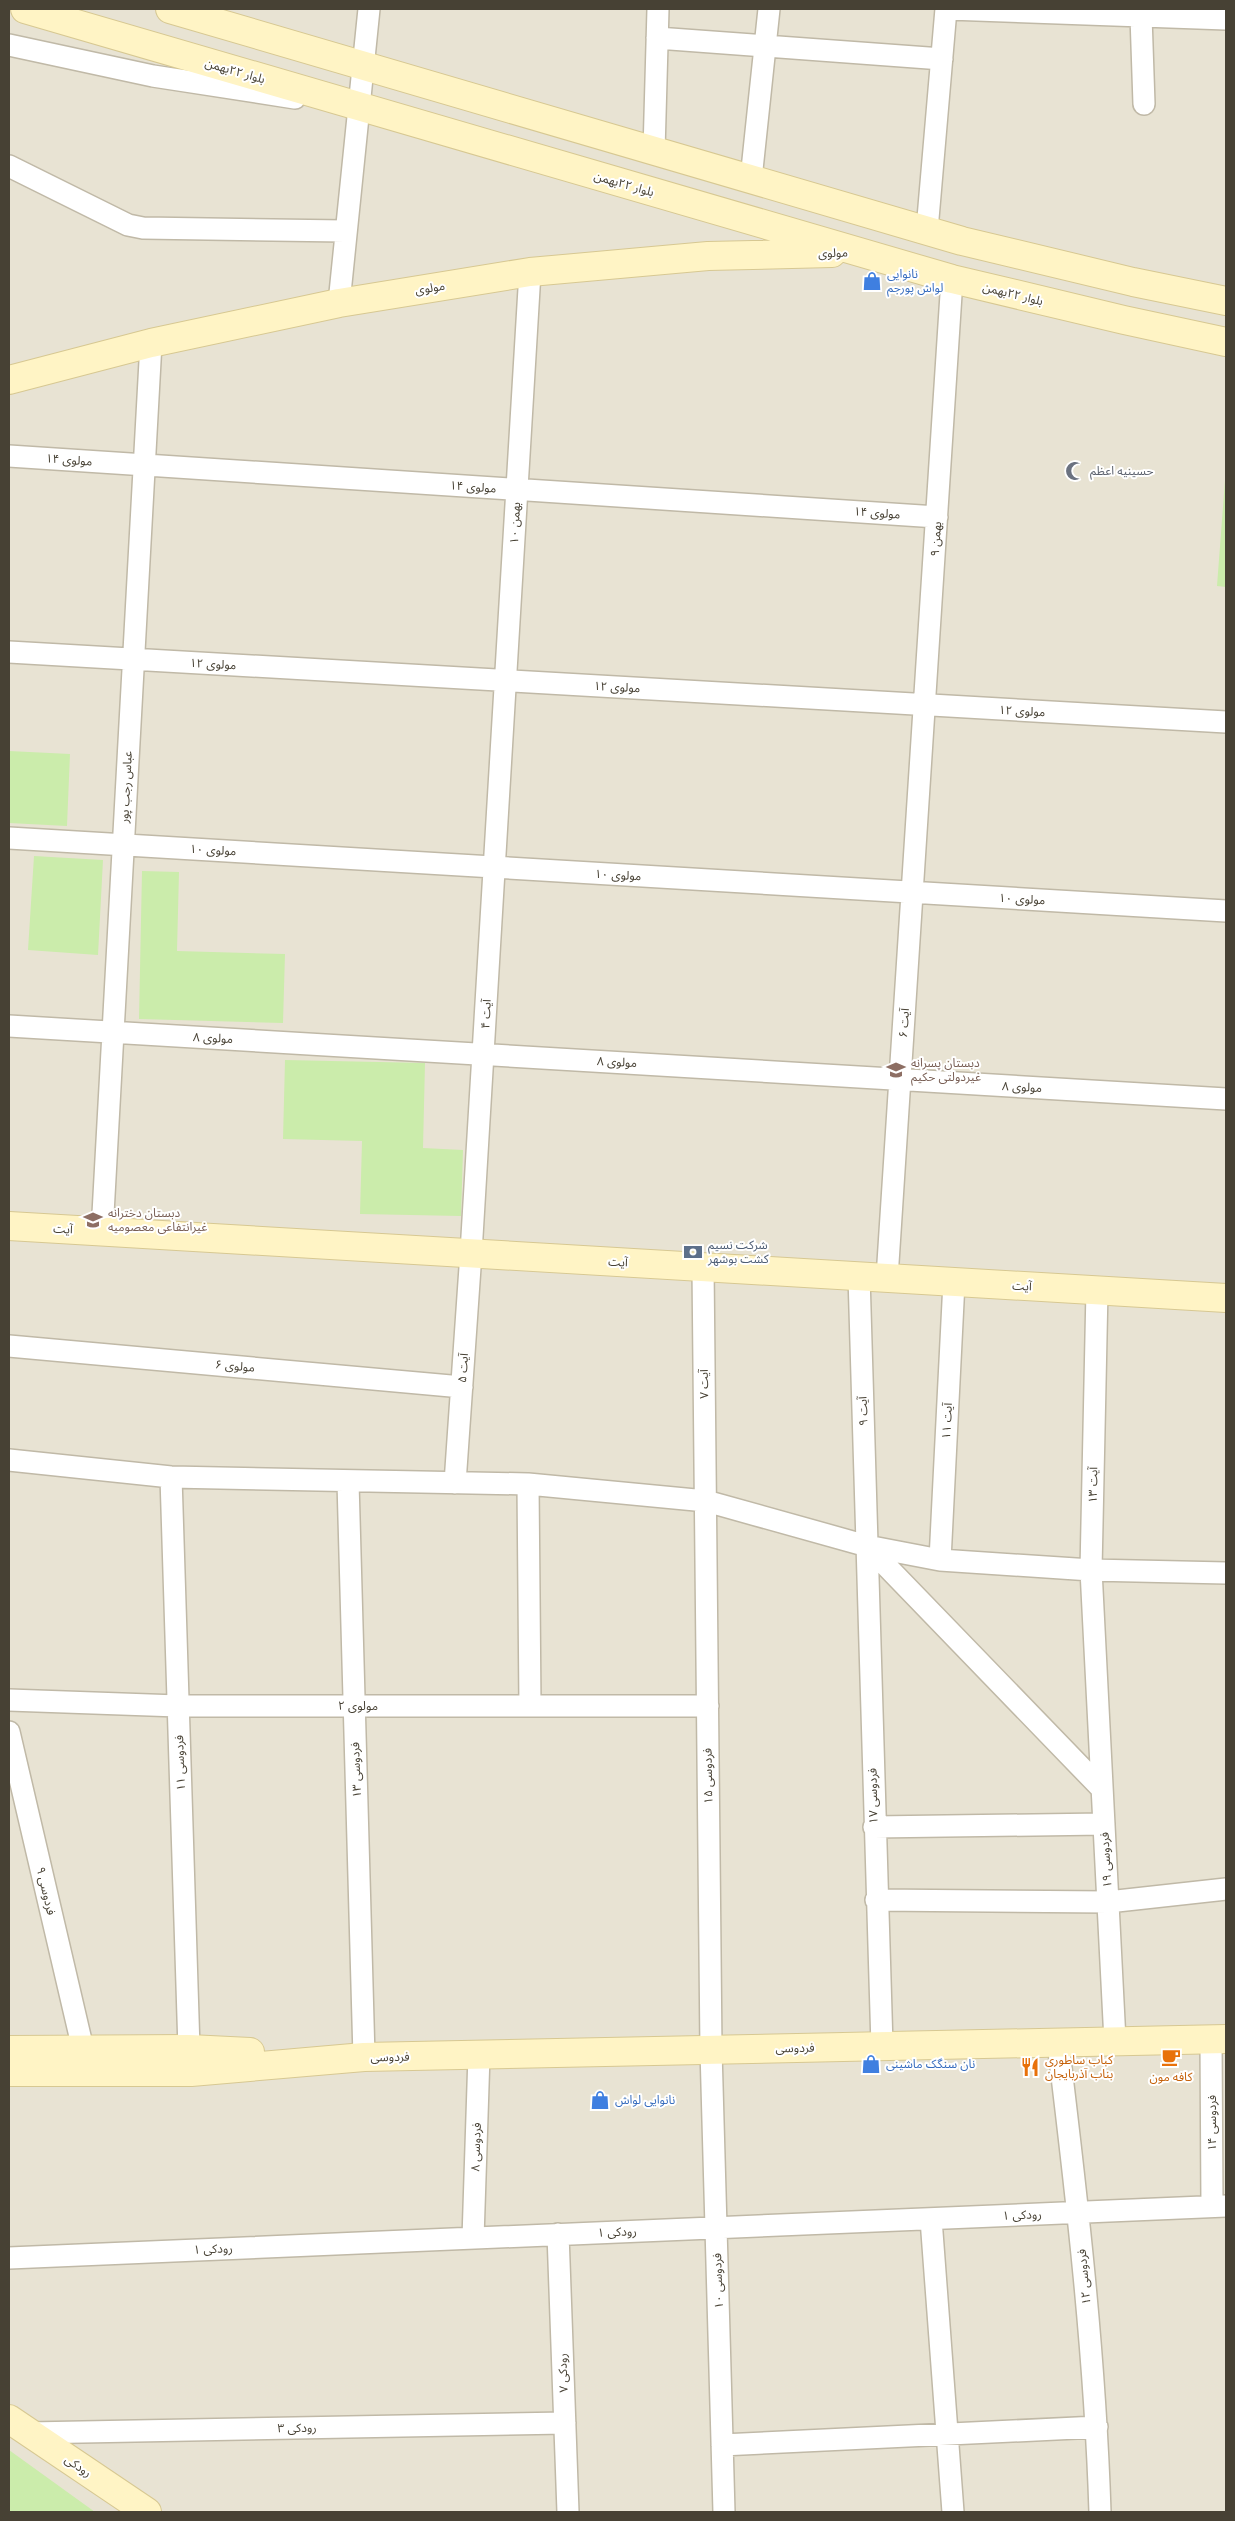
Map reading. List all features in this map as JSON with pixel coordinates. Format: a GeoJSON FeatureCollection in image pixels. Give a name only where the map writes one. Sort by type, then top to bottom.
{"type":"FeatureCollection","features":[{"type":"Feature","properties":{"kind":"main road","name":"بلوار ۲۲بهمن"},"geometry":{"type":"LineString","coordinates":[[25,9],[952,279],[1226,342]]}},
{"type":"Feature","properties":{"kind":"main road"},"geometry":{"type":"LineString","coordinates":[[170,9],[364,64],[980,246],[1226,302]]}},
{"type":"Feature","properties":{"kind":"main road","name":"مولوی"},"geometry":{"type":"LineString","coordinates":[[9,380],[151,343],[339,303],[530,272],[708,256],[860,252]]}},
{"type":"Feature","properties":{"kind":"main road"},"geometry":{"type":"LineString","coordinates":[[1152,326],[1153,286]]}},
{"type":"Feature","properties":{"kind":"main road","name":"آیت"},"geometry":{"type":"LineString","coordinates":[[9,1226],[1226,1298]]}},
{"type":"Feature","properties":{"kind":"main road","name":"فردوسی"},"geometry":{"type":"LineString","coordinates":[[9,2072],[191,2072],[364,2058],[1219,2039]]}},
{"type":"Feature","properties":{"kind":"main road","name":"فردوسی"},"geometry":{"type":"LineString","coordinates":[[9,2050],[189,2049],[364,2058]]}},
{"type":"Feature","properties":{"kind":"main road","name":"رودکی"},"geometry":{"type":"LineString","coordinates":[[19,2426],[147,2512]]}},
{"type":"Feature","properties":{"kind":"street"},"geometry":{"type":"LineString","coordinates":[[339,303],[369,9]]}},
{"type":"Feature","properties":{"kind":"street"},"geometry":{"type":"LineString","coordinates":[[654,150],[658,9]]}},
{"type":"Feature","properties":{"kind":"street"},"geometry":{"type":"LineString","coordinates":[[751,179],[769,9]]}},
{"type":"Feature","properties":{"kind":"street"},"geometry":{"type":"LineString","coordinates":[[927,230],[948,9],[1226,19]]}},
{"type":"Feature","properties":{"kind":"street"},"geometry":{"type":"LineString","coordinates":[[1141,16],[1144,104]]}},
{"type":"Feature","properties":{"kind":"street"},"geometry":{"type":"LineString","coordinates":[[657,38],[942,58]]}},
{"type":"Feature","properties":{"kind":"street"},"geometry":{"type":"LineString","coordinates":[[9,46],[153,76],[360,108]]}},
{"type":"Feature","properties":{"kind":"street"},"geometry":{"type":"LineString","coordinates":[[9,166],[128,225],[143,228],[345,232]]}},
{"type":"Feature","properties":{"kind":"street","name":"بهمن ۱۰"},"geometry":{"type":"LineString","coordinates":[[500,774],[530,272]]}},
{"type":"Feature","properties":{"kind":"street","name":"بهمن ۹"},"geometry":{"type":"LineString","coordinates":[[919,799],[952,279]]}},
{"type":"Feature","properties":{"kind":"street","name":"عباس رجب پور"},"geometry":{"type":"LineString","coordinates":[[102,1232],[151,343]]}},
{"type":"Feature","properties":{"kind":"street","name":"مولوی ۱۴"},"geometry":{"type":"LineString","coordinates":[[9,456],[937,517]]}},
{"type":"Feature","properties":{"kind":"street","name":"مولوی ۱۲"},"geometry":{"type":"LineString","coordinates":[[9,652],[1226,722]]}},
{"type":"Feature","properties":{"kind":"street","name":"آیت ۴"},"geometry":{"type":"LineString","coordinates":[[471,1253],[500,774]]}},
{"type":"Feature","properties":{"kind":"street","name":"آیت ۶"},"geometry":{"type":"LineString","coordinates":[[887,1278],[919,799]]}},
{"type":"Feature","properties":{"kind":"street","name":"مولوی ۱۰"},"geometry":{"type":"LineString","coordinates":[[9,838],[1226,912]]}},
{"type":"Feature","properties":{"kind":"street","name":"مولوی ۸"},"geometry":{"type":"LineString","coordinates":[[9,1026],[1226,1099]]}},
{"type":"Feature","properties":{"kind":"street","name":"آیت ۵"},"geometry":{"type":"LineString","coordinates":[[454,1483],[471,1253]]}},
{"type":"Feature","properties":{"kind":"street","name":"آیت ۷"},"geometry":{"type":"LineString","coordinates":[[703,1267],[706,1501]]}},
{"type":"Feature","properties":{"kind":"street","name":"آیت ۹"},"geometry":{"type":"LineString","coordinates":[[859,1276],[867,1546]]}},
{"type":"Feature","properties":{"kind":"street","name":"آیت ۱۱"},"geometry":{"type":"LineString","coordinates":[[940,1560],[954,1282]]}},
{"type":"Feature","properties":{"kind":"street","name":"آیت ۱۳"},"geometry":{"type":"LineString","coordinates":[[1097,1680],[1091,1570],[1098,1290]]}},
{"type":"Feature","properties":{"kind":"street","name":"مولوی ۶"},"geometry":{"type":"LineString","coordinates":[[9,1346],[462,1387]]}},
{"type":"Feature","properties":{"kind":"street"},"geometry":{"type":"LineString","coordinates":[[9,1460],[171,1477],[348,1482],[528,1484],[706,1501],[867,1546],[940,1560],[1091,1570],[1226,1573]]}},
{"type":"Feature","properties":{"kind":"street","name":"فردوسی ۱۱"},"geometry":{"type":"LineString","coordinates":[[171,1477],[189,2049]]}},
{"type":"Feature","properties":{"kind":"street","name":"فردوسی ۱۳"},"geometry":{"type":"LineString","coordinates":[[348,1482],[364,2058]]}},
{"type":"Feature","properties":{"kind":"street"},"geometry":{"type":"LineString","coordinates":[[528,1484],[530,1706]]}},
{"type":"Feature","properties":{"kind":"street","name":"فردوسی ۱۵"},"geometry":{"type":"LineString","coordinates":[[706,1501],[711,2050]]}},
{"type":"Feature","properties":{"kind":"street"},"geometry":{"type":"LineString","coordinates":[[867,1546],[1102,1789]]}},
{"type":"Feature","properties":{"kind":"street","name":"فردوسی ۱۷"},"geometry":{"type":"LineString","coordinates":[[867,1546],[876,1900],[882,2046]]}},
{"type":"Feature","properties":{"kind":"street","name":"فردوسی ۱۹"},"geometry":{"type":"LineString","coordinates":[[1097,1680],[1116,2041]]}},
{"type":"Feature","properties":{"kind":"street","name":"مولوی ۲"},"geometry":{"type":"LineString","coordinates":[[9,1700],[178,1706],[708,1706]]}},
{"type":"Feature","properties":{"kind":"street","name":"فردوسی ۹"},"geometry":{"type":"LineString","coordinates":[[9,1732],[83,2049]]}},
{"type":"Feature","properties":{"kind":"street"},"geometry":{"type":"LineString","coordinates":[[874,1827],[1104,1824]]}},
{"type":"Feature","properties":{"kind":"street"},"geometry":{"type":"LineString","coordinates":[[876,1900],[1108,1902],[1226,1888]]}},
{"type":"Feature","properties":{"kind":"street","name":"فردوسی ۱۴"},"geometry":{"type":"LineString","coordinates":[[1219,2039],[1219,2206]]}},
{"type":"Feature","properties":{"kind":"street","name":"فردوسی ۱۲"},"geometry":{"type":"LineString","coordinates":[[1058,2043],[1078,2212],[1098,2427],[1100,2512]]}},
{"type":"Feature","properties":{"kind":"street","name":"فردوسی ۱۰"},"geometry":{"type":"LineString","coordinates":[[711,2050],[724,2512]]}},
{"type":"Feature","properties":{"kind":"street","name":"فردوسی ۸"},"geometry":{"type":"LineString","coordinates":[[474,2238],[478,2055]]}},
{"type":"Feature","properties":{"kind":"street","name":"رودکی ۱"},"geometry":{"type":"LineString","coordinates":[[9,2258],[1219,2206]]}},
{"type":"Feature","properties":{"kind":"street"},"geometry":{"type":"LineString","coordinates":[[931,2219],[953,2512]]}},
{"type":"Feature","properties":{"kind":"street","name":"رودکی ۷"},"geometry":{"type":"LineString","coordinates":[[558,2234],[568,2512]]}},
{"type":"Feature","properties":{"kind":"street","name":"رودکی ۳"},"geometry":{"type":"LineString","coordinates":[[19,2426],[565,2422]]}},
{"type":"Feature","properties":{"kind":"street"},"geometry":{"type":"LineString","coordinates":[[722,2445],[1098,2427]]}},
{"type":"Feature","properties":{"kind":"shaded area"},"geometry":{"type":"Polygon","coordinates":[[[9,9],[1226,9],[1226,2512],[9,2512],[9,9]]]}},
{"type":"Feature","properties":{"kind":"green space"},"geometry":{"type":"Polygon","coordinates":[[[1226,467],[1226,587],[1217,586],[1226,467]]]}},
{"type":"Feature","properties":{"kind":"green space"},"geometry":{"type":"Polygon","coordinates":[[[9,751],[70,754],[67,826],[9,823],[9,751]]]}},
{"type":"Feature","properties":{"kind":"green space"},"geometry":{"type":"Polygon","coordinates":[[[34,856],[103,860],[98,955],[28,950],[34,856]]]}},
{"type":"Feature","properties":{"kind":"green space"},"geometry":{"type":"Polygon","coordinates":[[[142,871],[179,872],[177,951],[285,954],[283,1023],[139,1019],[142,871]]]}},
{"type":"Feature","properties":{"kind":"green space"},"geometry":{"type":"Polygon","coordinates":[[[285,1060],[425,1063],[423,1148],[463,1150],[461,1216],[360,1214],[362,1141],[283,1139],[285,1060]]]}},
{"type":"Feature","properties":{"kind":"green space"},"geometry":{"type":"Polygon","coordinates":[[[9,2450],[95,2512],[9,2512],[9,2450]]]}},
{"type":"Feature","properties":{"kind":"place","name":"نانوایی لواش پورجم"},"geometry":{"type":"Point","coordinates":[872,281]}},
{"type":"Feature","properties":{"kind":"place","name":"حسینیه اعظم"},"geometry":{"type":"Point","coordinates":[1075,471]}},
{"type":"Feature","properties":{"kind":"place","name":"دبستان پسرانه غیردولتی حکیم"},"geometry":{"type":"Point","coordinates":[896,1070]}},
{"type":"Feature","properties":{"kind":"place","name":"دبستان دخترانه غیرانتفاعی معصومیه"},"geometry":{"type":"Point","coordinates":[93,1220]}},
{"type":"Feature","properties":{"kind":"place","name":"شرکت نسیم کشت بوشهر"},"geometry":{"type":"Point","coordinates":[693,1252]}},
{"type":"Feature","properties":{"kind":"place","name":"کافه مون"},"geometry":{"type":"Point","coordinates":[1171,2057]}},
{"type":"Feature","properties":{"kind":"place","name":"نان سنگک ماشینی"},"geometry":{"type":"Point","coordinates":[871,2064]}},
{"type":"Feature","properties":{"kind":"place","name":"کباب ساطوری بناب آذربایجان"},"geometry":{"type":"Point","coordinates":[1030,2067]}},
{"type":"Feature","properties":{"kind":"place","name":"نانوایی لواش"},"geometry":{"type":"Point","coordinates":[600,2100]}}]}
